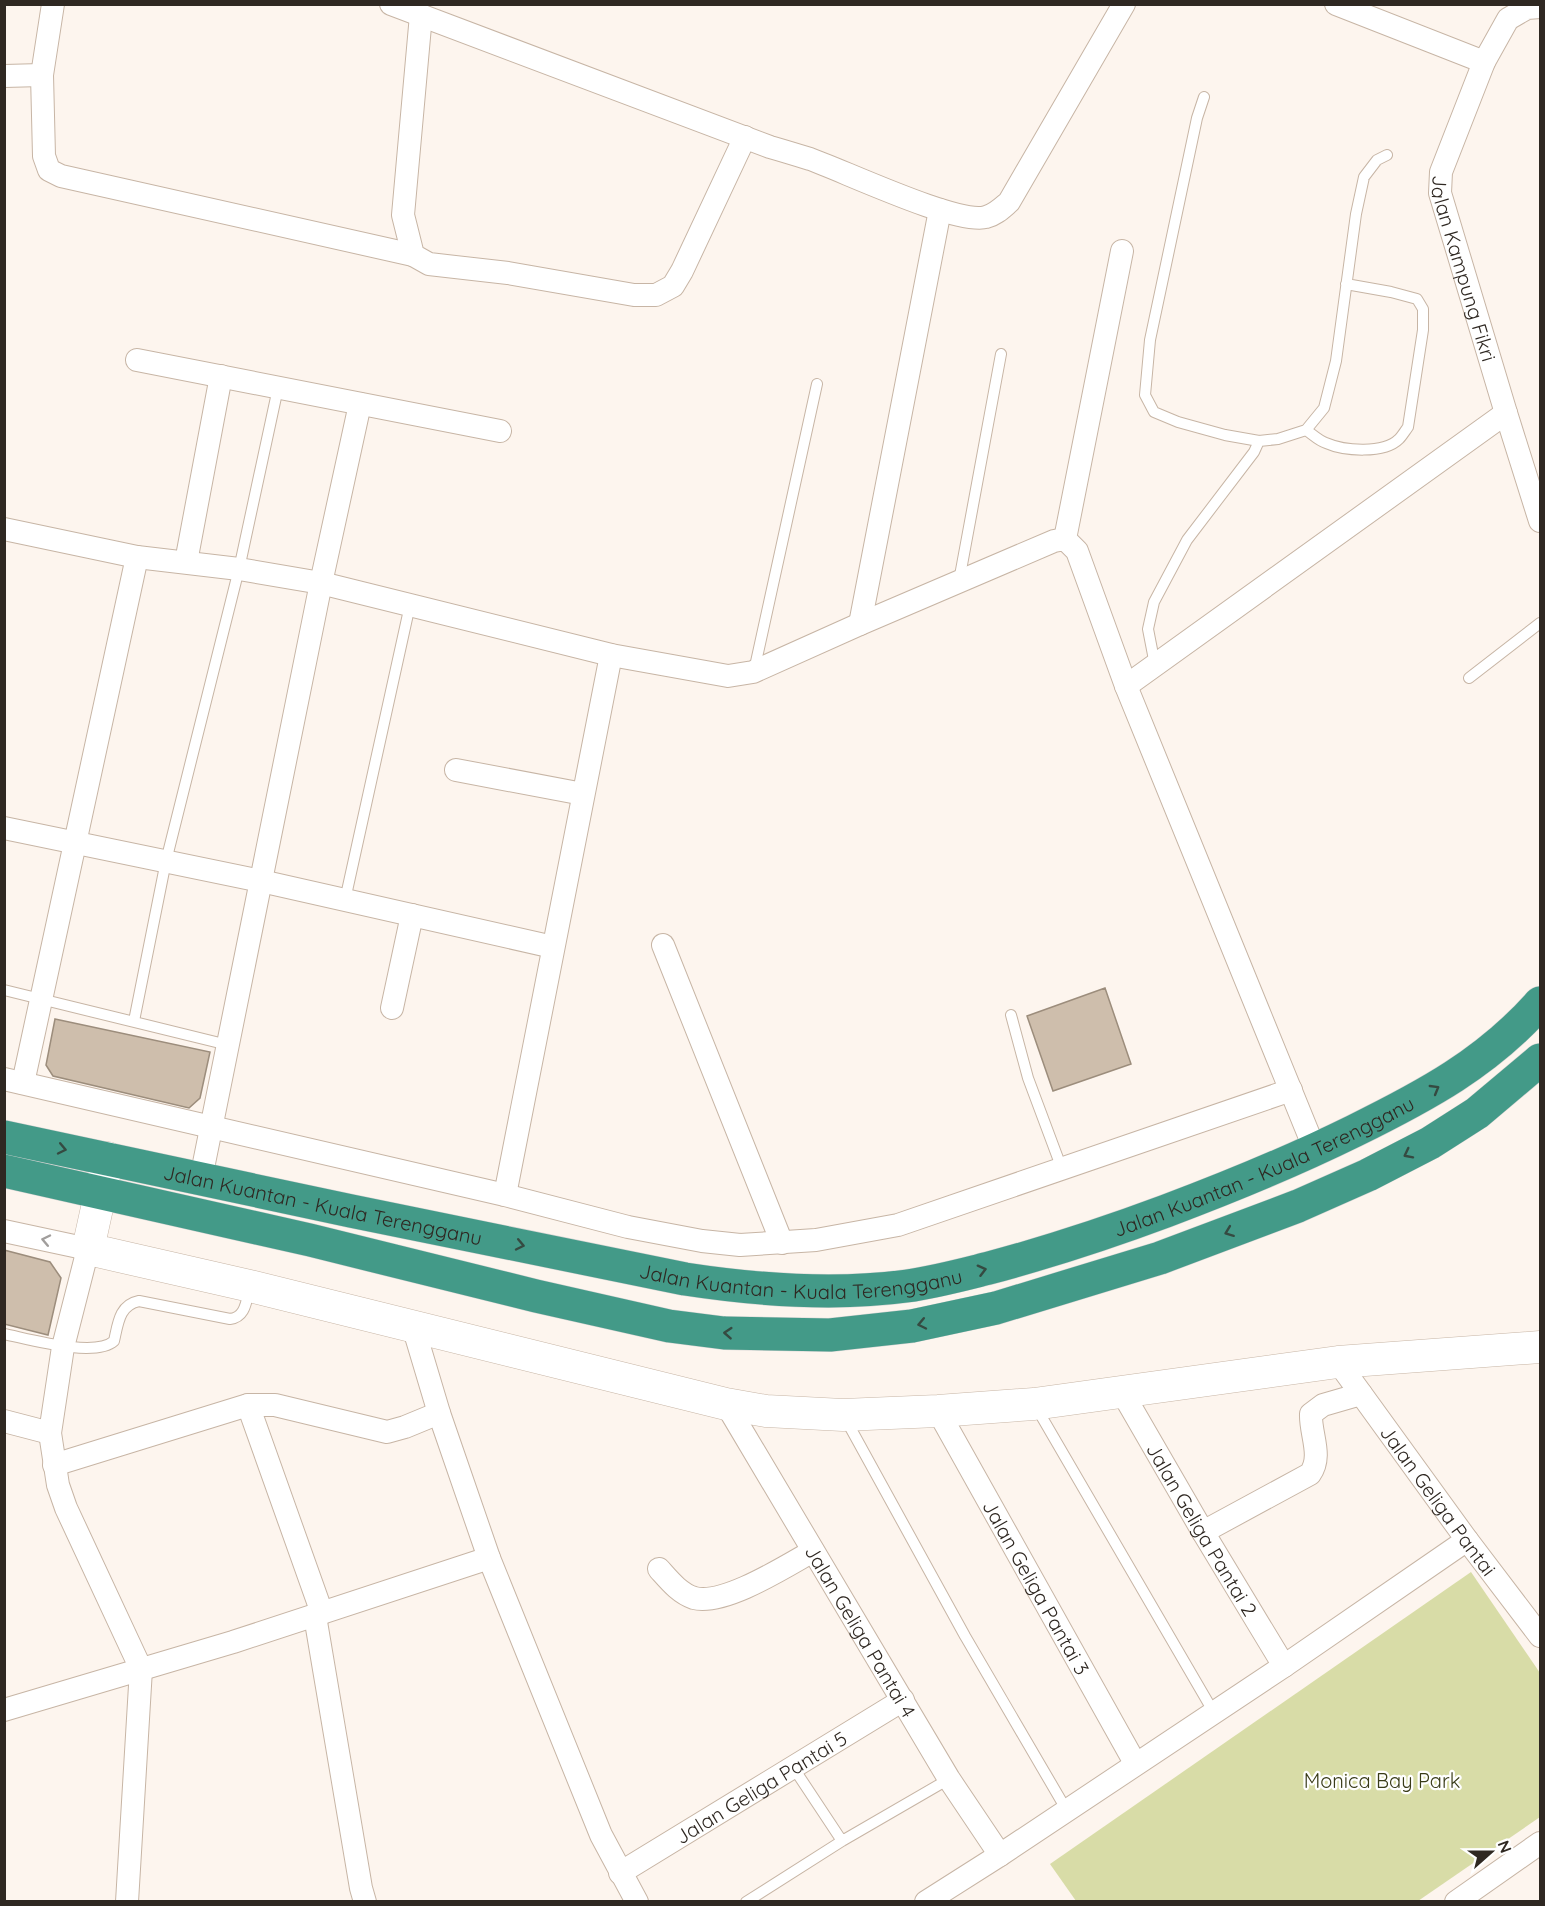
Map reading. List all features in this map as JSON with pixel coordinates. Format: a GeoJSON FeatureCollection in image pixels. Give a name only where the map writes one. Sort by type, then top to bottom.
{"type":"FeatureCollection","features":[{"type":"Feature","properties":{"kind":"highway","name":"Jalan Kuantan - Kuala Terengganu"},"geometry":{"type":"LineString","coordinates":[[4,1137],[685,1279],[778,1289],[870,1290],[936,1282],[1041,1254],[1111,1231],[1236,1184],[1315,1150],[1437,1089],[1500,1043],[1540,1003]]}},
{"type":"Feature","properties":{"kind":"highway","name":"Jalan Kuantan - Kuala Terengganu"},"geometry":{"type":"LineString","coordinates":[[4,1171],[310,1240],[536,1296],[669,1326],[724,1333],[830,1335],[912,1326],[996,1308],[1160,1258],[1298,1206],[1430,1143],[1478,1113],[1540,1060]]}},
{"type":"Feature","properties":{"kind":"street"},"geometry":{"type":"LineString","coordinates":[[53,4],[42,75],[44,156],[49,170],[61,176],[413,255],[429,264],[508,273],[634,296],[656,295],[674,286],[745,137]]}},
{"type":"Feature","properties":{"kind":"street"},"geometry":{"type":"LineString","coordinates":[[391,4],[770,147],[810,159],[940,210],[973,218],[985,217],[998,212],[1009,202],[1124,4]]}},
{"type":"Feature","properties":{"kind":"street"},"geometry":{"type":"LineString","coordinates":[[1336,4],[1484,62]]}},
{"type":"Feature","properties":{"kind":"street","name":"Jalan Kampung Fikri"},"geometry":{"type":"LineString","coordinates":[[1540,7],[1527,8],[1508,19],[1484,62],[1441,172],[1440,193],[1540,521]]}},
{"type":"Feature","properties":{"kind":"street"},"geometry":{"type":"LineString","coordinates":[[413,255],[403,215],[421,15]]}},
{"type":"Feature","properties":{"kind":"street"},"geometry":{"type":"LineString","coordinates":[[4,76],[42,75]]}},
{"type":"Feature","properties":{"kind":"street"},"geometry":{"type":"LineString","coordinates":[[860,624],[940,210]]}},
{"type":"Feature","properties":{"kind":"street"},"geometry":{"type":"LineString","coordinates":[[1065,538],[1122,251]]}},
{"type":"Feature","properties":{"kind":"street"},"geometry":{"type":"LineString","coordinates":[[137,360],[500,431]]}},
{"type":"Feature","properties":{"kind":"street"},"geometry":{"type":"LineString","coordinates":[[186,562],[221,376]]}},
{"type":"Feature","properties":{"kind":"street"},"geometry":{"type":"LineString","coordinates":[[201,1178],[321,583],[360,404]]}},
{"type":"Feature","properties":{"kind":"street"},"geometry":{"type":"LineString","coordinates":[[1126,686],[1506,413]]}},
{"type":"Feature","properties":{"kind":"street"},"geometry":{"type":"LineString","coordinates":[[4,529],[136,557],[239,569],[321,583],[612,655],[728,676],[753,672],[860,624],[1065,538]]}},
{"type":"Feature","properties":{"kind":"street"},"geometry":{"type":"LineString","coordinates":[[1065,538],[1077,551],[1126,686],[1315,1150]]}},
{"type":"Feature","properties":{"kind":"street"},"geometry":{"type":"LineString","coordinates":[[136,557],[40,997],[14,1081],[212,1125],[628,1227],[702,1241],[740,1245],[816,1240],[898,1225],[1291,1090]]}},
{"type":"Feature","properties":{"kind":"street"},"geometry":{"type":"LineString","coordinates":[[505,1195],[612,655]]}},
{"type":"Feature","properties":{"kind":"street"},"geometry":{"type":"LineString","coordinates":[[456,770],[583,794]]}},
{"type":"Feature","properties":{"kind":"street"},"geometry":{"type":"LineString","coordinates":[[4,828],[261,881],[553,947]]}},
{"type":"Feature","properties":{"kind":"street"},"geometry":{"type":"LineString","coordinates":[[392,1008],[412,915]]}},
{"type":"Feature","properties":{"kind":"street"},"geometry":{"type":"LineString","coordinates":[[663,945],[782,1243]]}},
{"type":"Feature","properties":{"kind":"street"},"geometry":{"type":"LineString","coordinates":[[108,1158],[63,1347],[50,1433],[58,1485],[66,1508],[141,1670],[127,1902]]}},
{"type":"Feature","properties":{"kind":"street"},"geometry":{"type":"LineString","coordinates":[[4,1231],[250,1286],[726,1404],[766,1411],[843,1415],[1034,1404],[1338,1362],[1540,1347]]}},
{"type":"Feature","properties":{"kind":"street"},"geometry":{"type":"LineString","coordinates":[[413,1326],[439,1413],[489,1558],[601,1835],[637,1902]]}},
{"type":"Feature","properties":{"kind":"street","name":"Jalan Geliga Pantai"},"geometry":{"type":"LineString","coordinates":[[1338,1362],[1540,1636]]}},
{"type":"Feature","properties":{"kind":"street","name":"Jalan Geliga Pantai 2"},"geometry":{"type":"LineString","coordinates":[[1122,1392],[1284,1666]]}},
{"type":"Feature","properties":{"kind":"street"},"geometry":{"type":"LineString","coordinates":[[1203,1532],[1310,1474],[1315,1467],[1317,1456],[1311,1414],[1323,1405],[1361,1394]]}},
{"type":"Feature","properties":{"kind":"street","name":"Jalan Geliga Pantai 4"},"geometry":{"type":"LineString","coordinates":[[726,1404],[950,1779],[1000,1855]]}},
{"type":"Feature","properties":{"kind":"street"},"geometry":{"type":"LineString","coordinates":[[54,1465],[248,1405],[275,1405],[387,1432],[439,1413]]}},
{"type":"Feature","properties":{"kind":"street"},"geometry":{"type":"LineString","coordinates":[[248,1405],[318,1614],[365,1902]]}},
{"type":"Feature","properties":{"kind":"street","name":"Jalan Geliga Pantai 3"},"geometry":{"type":"LineString","coordinates":[[938,1411],[1135,1763]]}},
{"type":"Feature","properties":{"kind":"street"},"geometry":{"type":"LineString","coordinates":[[4,1421],[50,1433]]}},
{"type":"Feature","properties":{"kind":"street"},"geometry":{"type":"LineString","coordinates":[[926,1902],[1284,1666],[1467,1540]]}},
{"type":"Feature","properties":{"kind":"street"},"geometry":{"type":"LineString","coordinates":[[659,1569],[682,1592],[693,1598],[718,1598],[734,1593],[813,1551]]}},
{"type":"Feature","properties":{"kind":"street"},"geometry":{"type":"LineString","coordinates":[[4,1710],[141,1670],[489,1558]]}},
{"type":"Feature","properties":{"kind":"street","name":"Jalan Geliga Pantai 5"},"geometry":{"type":"LineString","coordinates":[[620,1873],[903,1700]]}},
{"type":"Feature","properties":{"kind":"street"},"geometry":{"type":"LineString","coordinates":[[1456,1902],[1540,1843]]}},
{"type":"Feature","properties":{"kind":"lane"},"geometry":{"type":"LineString","coordinates":[[1204,97],[1197,118],[1150,340],[1145,395],[1154,412],[1178,422],[1225,435],[1259,441],[1278,439],[1306,430],[1324,408],[1336,361],[1356,214],[1364,177],[1377,160],[1387,155]]}},
{"type":"Feature","properties":{"kind":"lane"},"geometry":{"type":"LineString","coordinates":[[1306,430],[1323,443],[1369,450],[1385,447],[1398,440],[1408,427],[1423,330],[1423,309],[1417,299],[1346,284]]}},
{"type":"Feature","properties":{"kind":"lane"},"geometry":{"type":"LineString","coordinates":[[959,582],[1001,354]]}},
{"type":"Feature","properties":{"kind":"lane"},"geometry":{"type":"LineString","coordinates":[[753,672],[817,384]]}},
{"type":"Feature","properties":{"kind":"lane"},"geometry":{"type":"LineString","coordinates":[[134,1021],[166,861],[239,569],[278,388]]}},
{"type":"Feature","properties":{"kind":"lane"},"geometry":{"type":"LineString","coordinates":[[1155,665],[1148,629],[1154,602],[1187,540],[1254,452],[1259,441]]}},
{"type":"Feature","properties":{"kind":"lane"},"geometry":{"type":"LineString","coordinates":[[345,900],[410,605]]}},
{"type":"Feature","properties":{"kind":"lane"},"geometry":{"type":"LineString","coordinates":[[1468,678],[1540,623]]}},
{"type":"Feature","properties":{"kind":"lane"},"geometry":{"type":"LineString","coordinates":[[4,990],[228,1045]]}},
{"type":"Feature","properties":{"kind":"lane"},"geometry":{"type":"LineString","coordinates":[[1011,1015],[1028,1078],[1062,1169]]}},
{"type":"Feature","properties":{"kind":"lane"},"geometry":{"type":"LineString","coordinates":[[4,1334],[63,1347],[102,1348],[114,1341],[121,1313],[130,1303],[139,1301],[230,1319],[238,1318],[242,1314],[250,1286]]}},
{"type":"Feature","properties":{"kind":"lane"},"geometry":{"type":"LineString","coordinates":[[1034,1404],[1213,1712]]}},
{"type":"Feature","properties":{"kind":"lane"},"geometry":{"type":"LineString","coordinates":[[843,1415],[965,1636],[1066,1809]]}},
{"type":"Feature","properties":{"kind":"lane"},"geometry":{"type":"LineString","coordinates":[[793,1767],[842,1841]]}},
{"type":"Feature","properties":{"kind":"lane"},"geometry":{"type":"LineString","coordinates":[[746,1902],[842,1841],[950,1779]]}},
{"type":"Feature","properties":{"kind":"green space","name":"Monica Bay Park"},"geometry":{"type":"Polygon","coordinates":[[[1471,1572],[1540,1673],[1540,1817],[1418,1901],[1076,1901],[1050,1864],[1471,1572]]]}},
{"type":"Feature","properties":{"kind":"building"},"geometry":{"type":"Polygon","coordinates":[[[1105,988],[1131,1064],[1053,1091],[1027,1016],[1105,988]]]}},
{"type":"Feature","properties":{"kind":"building"},"geometry":{"type":"Polygon","coordinates":[[[55,1019],[210,1052],[200,1098],[189,1108],[53,1076],[46,1065],[55,1019]]]}},
{"type":"Feature","properties":{"kind":"building"},"geometry":{"type":"Polygon","coordinates":[[[4,1250],[50,1262],[61,1278],[48,1335],[4,1324],[4,1250]]]}}]}
